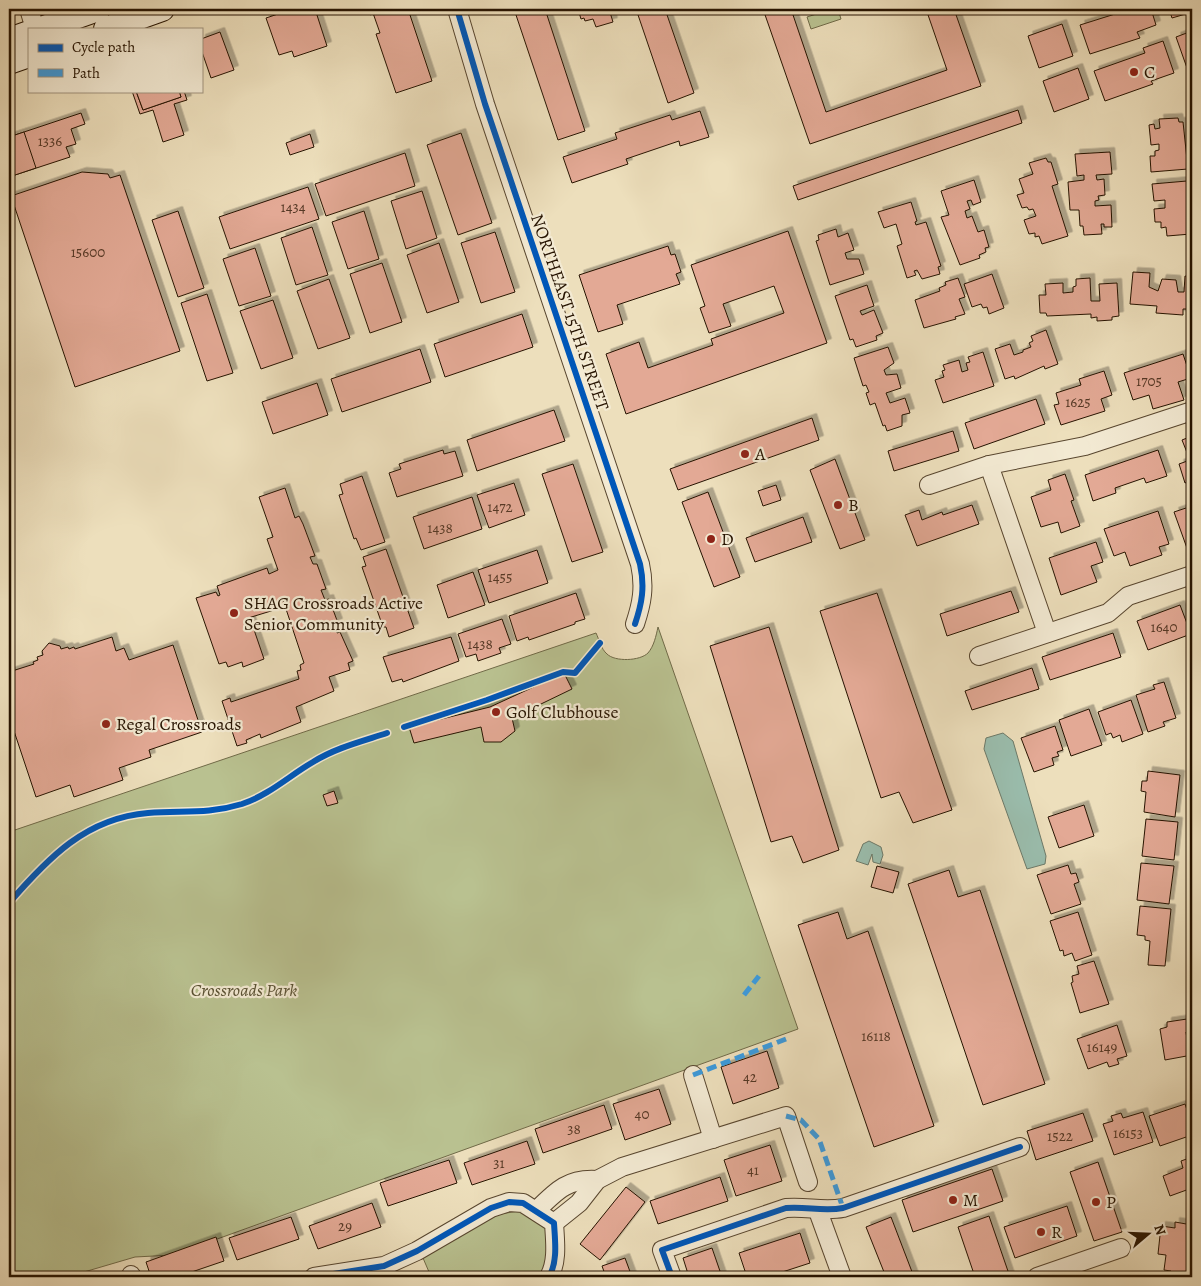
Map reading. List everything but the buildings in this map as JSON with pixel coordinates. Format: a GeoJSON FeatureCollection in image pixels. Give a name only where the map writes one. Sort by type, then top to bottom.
{"type":"FeatureCollection","features":[{"type":"Feature","properties":{"kind":"main road"},"geometry":{"type":"LineString","coordinates":[[44,28],[98,9]]}},
{"type":"Feature","properties":{"kind":"main road"},"geometry":{"type":"LineString","coordinates":[[109,28],[162,9]]}},
{"type":"Feature","properties":{"kind":"main road"},"geometry":{"type":"LineString","coordinates":[[9,40],[28,33]]}},
{"type":"Feature","properties":{"kind":"main road"},"geometry":{"type":"LineString","coordinates":[[9,62],[28,56]]}},
{"type":"Feature","properties":{"kind":"street"},"geometry":{"type":"LineString","coordinates":[[29,9],[35,28]]}},
{"type":"Feature","properties":{"kind":"street","name":"NORTHEAST 15TH STREET"},"geometry":{"type":"LineString","coordinates":[[456,9],[488,114],[640,564],[644,582],[643,600],[635,624]]}},
{"type":"Feature","properties":{"kind":"street"},"geometry":{"type":"LineString","coordinates":[[929,485],[989,464],[1085,446],[1192,411]]}},
{"type":"Feature","properties":{"kind":"street"},"geometry":{"type":"LineString","coordinates":[[989,464],[1047,633]]}},
{"type":"Feature","properties":{"kind":"street"},"geometry":{"type":"LineString","coordinates":[[979,656],[1108,612],[1128,596],[1192,575]]}},
{"type":"Feature","properties":{"kind":"street"},"geometry":{"type":"LineString","coordinates":[[693,1075],[713,1139]]}},
{"type":"Feature","properties":{"kind":"street"},"geometry":{"type":"LineString","coordinates":[[554,1223],[578,1203],[598,1180],[622,1167],[786,1116],[808,1182]]}},
{"type":"Feature","properties":{"kind":"street"},"geometry":{"type":"LineString","coordinates":[[672,1277],[662,1250],[786,1208],[802,1206],[818,1210],[843,1208],[1020,1147]]}},
{"type":"Feature","properties":{"kind":"street"},"geometry":{"type":"LineString","coordinates":[[536,1211],[554,1192],[580,1179],[598,1180]]}},
{"type":"Feature","properties":{"kind":"street"},"geometry":{"type":"LineString","coordinates":[[314,1277],[384,1266],[417,1251],[491,1208],[509,1202],[523,1203],[554,1223]]}},
{"type":"Feature","properties":{"kind":"street"},"geometry":{"type":"LineString","coordinates":[[818,1210],[842,1277]]}},
{"type":"Feature","properties":{"kind":"street"},"geometry":{"type":"LineString","coordinates":[[550,1277],[553,1270],[555,1250],[554,1223]]}},
{"type":"Feature","properties":{"kind":"street"},"geometry":{"type":"LineString","coordinates":[[1037,1277],[1121,1248]]}},
{"type":"Feature","properties":{"kind":"green space"},"geometry":{"type":"Polygon","coordinates":[[[838,9],[841,19],[811,29],[807,17],[838,9]]]}},
{"type":"Feature","properties":{"kind":"green space","name":"Crossroads Park"},"geometry":{"type":"Polygon","coordinates":[[[658,627],[798,1029],[173,1255],[135,1257],[67,1277],[9,1277],[9,832],[596,633],[603,649],[611,657],[621,659],[639,658],[650,650],[658,627]]]}},
{"type":"Feature","properties":{"kind":"green space"},"geometry":{"type":"Polygon","coordinates":[[[519,1211],[540,1222],[548,1234],[549,1248],[541,1277],[416,1277],[429,1272],[423,1258],[494,1215],[519,1211]]]}},
{"type":"Feature","properties":{"kind":"shaded area"},"geometry":{"type":"Polygon","coordinates":[[[1003,733],[1013,741],[1046,856],[1045,864],[1027,869],[984,749],[986,738],[1003,733]]]}},
{"type":"Feature","properties":{"kind":"shaded area"},"geometry":{"type":"Polygon","coordinates":[[[869,841],[881,847],[883,855],[880,864],[873,862],[872,854],[868,865],[856,861],[863,844],[869,841]]]}},
{"type":"Feature","properties":{"kind":"marked path"},"geometry":{"type":"LineString","coordinates":[[744,995],[759,976]]}},
{"type":"Feature","properties":{"kind":"marked path"},"geometry":{"type":"LineString","coordinates":[[693,1075],[786,1039]]}},
{"type":"Feature","properties":{"kind":"marked path"},"geometry":{"type":"LineString","coordinates":[[786,1116],[801,1120],[819,1139],[843,1208]]}},
{"type":"Feature","properties":{"kind":"cycle path"},"geometry":{"type":"LineString","coordinates":[[457,9],[485,104],[640,564],[642,595],[635,624]]}},
{"type":"Feature","properties":{"kind":"cycle path"},"geometry":{"type":"LineString","coordinates":[[404,727],[487,700],[563,672],[575,673],[600,643]]}},
{"type":"Feature","properties":{"kind":"cycle path"},"geometry":{"type":"LineString","coordinates":[[9,903],[54,856],[87,832],[106,823],[126,816],[148,813],[217,810],[242,804],[270,790],[304,767],[330,753],[387,733]]}},
{"type":"Feature","properties":{"kind":"cycle path"},"geometry":{"type":"LineString","coordinates":[[672,1277],[662,1250],[786,1208],[843,1208],[1020,1147]]}},
{"type":"Feature","properties":{"kind":"cycle path"},"geometry":{"type":"LineString","coordinates":[[314,1277],[384,1266],[417,1251],[491,1208],[509,1202],[523,1203],[554,1223],[555,1258],[549,1277]]}},
{"type":"Feature","properties":{"kind":"place","name":"C"},"geometry":{"type":"Point","coordinates":[1134,72]}},
{"type":"Feature","properties":{"kind":"place","name":"A"},"geometry":{"type":"Point","coordinates":[745,454]}},
{"type":"Feature","properties":{"kind":"place","name":"B"},"geometry":{"type":"Point","coordinates":[838,505]}},
{"type":"Feature","properties":{"kind":"place","name":"D"},"geometry":{"type":"Point","coordinates":[711,539]}},
{"type":"Feature","properties":{"kind":"place","name":"SHAG Crossroads Active Senior Community"},"geometry":{"type":"Point","coordinates":[234,613]}},
{"type":"Feature","properties":{"kind":"place","name":"Golf Clubhouse"},"geometry":{"type":"Point","coordinates":[496,712]}},
{"type":"Feature","properties":{"kind":"place","name":"Regal Crossroads"},"geometry":{"type":"Point","coordinates":[106,724]}},
{"type":"Feature","properties":{"kind":"place","name":"M"},"geometry":{"type":"Point","coordinates":[953,1200]}},
{"type":"Feature","properties":{"kind":"place","name":"P"},"geometry":{"type":"Point","coordinates":[1096,1202]}},
{"type":"Feature","properties":{"kind":"place","name":"R"},"geometry":{"type":"Point","coordinates":[1041,1232]}}]}
